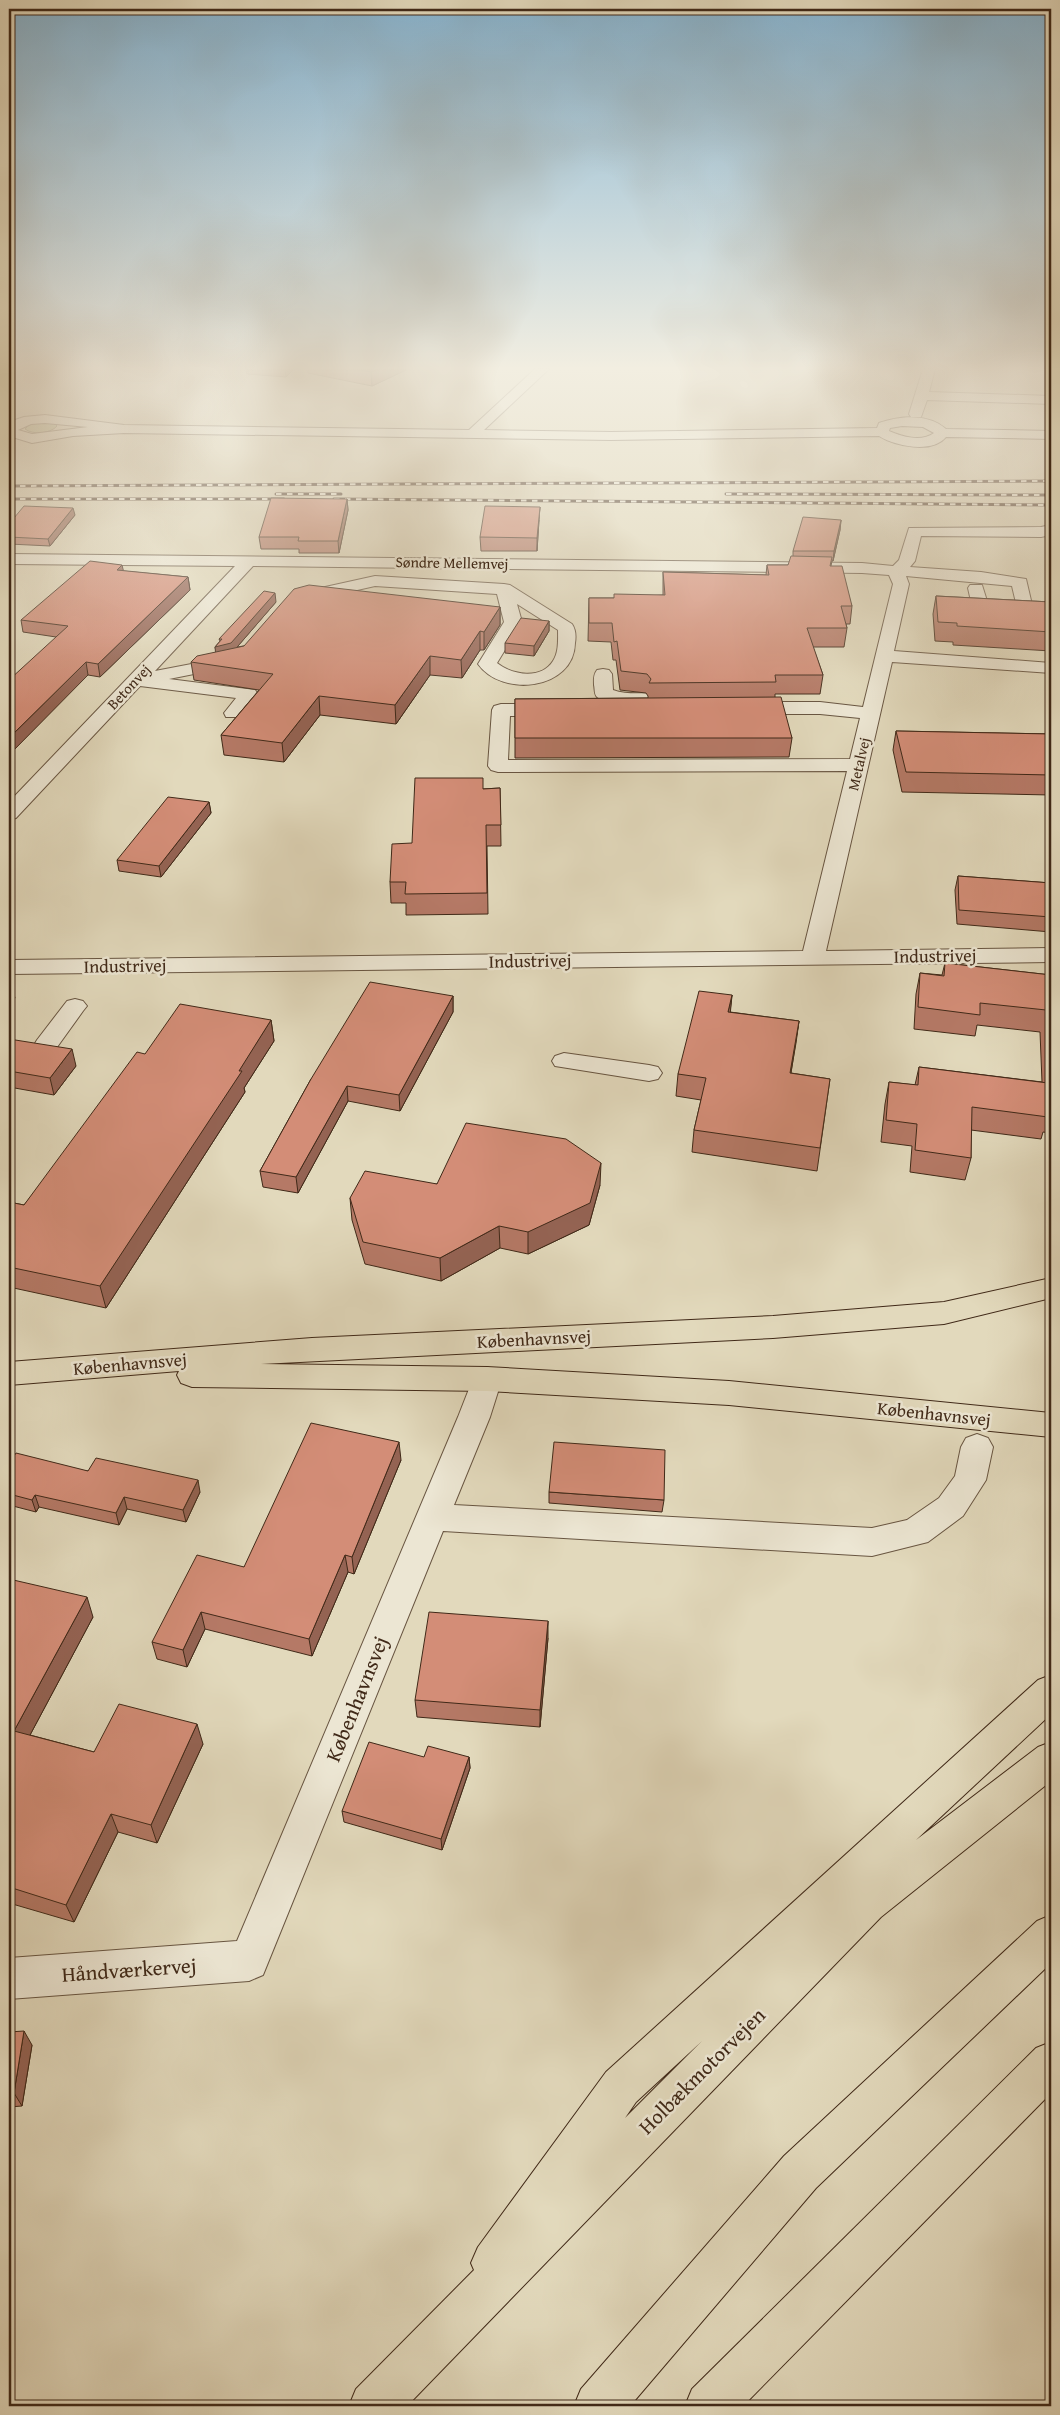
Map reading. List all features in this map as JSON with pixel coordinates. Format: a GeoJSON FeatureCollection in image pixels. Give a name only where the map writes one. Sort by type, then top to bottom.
{"type":"FeatureCollection","features":[{"type":"Feature","properties":{"kind":"main road","name":"Københavnsvej"},"geometry":{"type":"LineString","coordinates":[[12,1374],[306,1350],[801,1325],[944,1313],[1051,1288]]}},
{"type":"Feature","properties":{"kind":"main road","name":"Københavnsvej"},"geometry":{"type":"LineString","coordinates":[[12,1374],[487,1380],[729,1393],[1051,1426]]}},
{"type":"Feature","properties":{"kind":"main road"},"geometry":{"type":"LineString","coordinates":[[441,2337],[621,2087],[1051,1691]]}},
{"type":"Feature","properties":{"kind":"main road","name":"Holbækmotorvejen"},"geometry":{"type":"LineString","coordinates":[[373,2406],[867,1903],[1051,1759]]}},
{"type":"Feature","properties":{"kind":"main road"},"geometry":{"type":"LineString","coordinates":[[598,2406],[800,2172],[1051,1935]]}},
{"type":"Feature","properties":{"kind":"main road"},"geometry":{"type":"LineString","coordinates":[[709,2406],[1051,2063]]}},
{"type":"Feature","properties":{"kind":"street"},"geometry":{"type":"LineString","coordinates":[[896,572],[906,561],[914,531],[1041,532],[1051,530]]}},
{"type":"Feature","properties":{"kind":"street","name":"Søndre Mellemvej"},"geometry":{"type":"LineString","coordinates":[[9,559],[862,568],[896,572],[925,571],[992,577],[1020,582],[1025,609],[979,606],[976,588]]}},
{"type":"Feature","properties":{"kind":"street","name":"Betonvej"},"geometry":{"type":"LineString","coordinates":[[9,814],[249,561]]}},
{"type":"Feature","properties":{"kind":"street","name":"Metalvej"},"geometry":{"type":"LineString","coordinates":[[813,957],[901,584],[896,572]]}},
{"type":"Feature","properties":{"kind":"street"},"geometry":{"type":"LineString","coordinates":[[289,601],[375,581],[504,589],[566,628],[567,643],[563,659],[558,667],[550,673],[541,677],[514,678],[492,670],[487,664],[513,622],[504,589]]}},
{"type":"Feature","properties":{"kind":"street"},"geometry":{"type":"LineString","coordinates":[[135,680],[216,665],[239,659],[245,652]]}},
{"type":"Feature","properties":{"kind":"street"},"geometry":{"type":"LineString","coordinates":[[884,656],[1051,668]]}},
{"type":"Feature","properties":{"kind":"street"},"geometry":{"type":"LineString","coordinates":[[601,709],[671,704],[612,697],[604,693],[603,674]]}},
{"type":"Feature","properties":{"kind":"street"},"geometry":{"type":"LineString","coordinates":[[135,680],[249,694],[233,713]]}},
{"type":"Feature","properties":{"kind":"street"},"geometry":{"type":"LineString","coordinates":[[730,703],[820,708],[873,705]]}},
{"type":"Feature","properties":{"kind":"street"},"geometry":{"type":"LineString","coordinates":[[571,710],[501,710],[498,766],[858,765]]}},
{"type":"Feature","properties":{"kind":"street","name":"Industrivej"},"geometry":{"type":"LineString","coordinates":[[9,967],[1051,955]]}},
{"type":"Feature","properties":{"kind":"street"},"geometry":{"type":"LineString","coordinates":[[46,1045],[75,1006]]}},
{"type":"Feature","properties":{"kind":"street"},"geometry":{"type":"LineString","coordinates":[[564,1061],[649,1073]]}},
{"type":"Feature","properties":{"kind":"street","name":"Københavnsvej"},"geometry":{"type":"LineString","coordinates":[[248,1961],[487,1380]]}},
{"type":"Feature","properties":{"kind":"street"},"geometry":{"type":"LineString","coordinates":[[432,1517],[872,1542],[916,1532],[951,1507],[970,1480],[976,1447]]}},
{"type":"Feature","properties":{"kind":"street","name":"Håndværkervej"},"geometry":{"type":"LineString","coordinates":[[9,1979],[248,1961]]}},
{"type":"Feature","properties":{"kind":"building"},"geometry":{"type":"Polygon","coordinates":[[[271,498],[347,499],[338,541],[298,541],[299,537],[259,537],[271,498]]]}},
{"type":"Feature","properties":{"kind":"building"},"geometry":{"type":"Polygon","coordinates":[[[24,506],[73,508],[48,539],[9,537],[9,524],[24,506]]]}},
{"type":"Feature","properties":{"kind":"building"},"geometry":{"type":"Polygon","coordinates":[[[485,506],[540,507],[537,538],[480,537],[485,506]]]}},
{"type":"Feature","properties":{"kind":"building"},"geometry":{"type":"Polygon","coordinates":[[[803,517],[841,520],[834,551],[793,551],[803,517]]]}},
{"type":"Feature","properties":{"kind":"building"},"geometry":{"type":"Polygon","coordinates":[[[791,556],[832,557],[830,566],[842,566],[852,606],[841,606],[847,628],[807,628],[823,675],[775,675],[776,682],[649,683],[651,679],[647,674],[621,671],[617,641],[614,642],[612,623],[589,623],[589,598],[614,598],[614,594],[665,595],[663,572],[769,575],[767,565],[788,565],[791,556]]]}},
{"type":"Feature","properties":{"kind":"building"},"geometry":{"type":"Polygon","coordinates":[[[90,561],[122,565],[117,570],[188,577],[98,664],[86,662],[9,738],[9,680],[68,626],[21,620],[90,561]]]}},
{"type":"Feature","properties":{"kind":"building"},"geometry":{"type":"Polygon","coordinates":[[[309,585],[500,607],[484,632],[480,631],[461,660],[430,656],[395,705],[319,696],[282,743],[221,735],[273,674],[191,662],[197,656],[244,646],[294,589],[309,585]]]}},
{"type":"Feature","properties":{"kind":"building"},"geometry":{"type":"Polygon","coordinates":[[[264,591],[275,593],[231,643],[215,647],[222,639],[219,639],[264,591]]]}},
{"type":"Feature","properties":{"kind":"building"},"geometry":{"type":"Polygon","coordinates":[[[936,596],[1051,602],[1051,632],[957,626],[957,623],[938,622],[936,596]]]}},
{"type":"Feature","properties":{"kind":"building"},"geometry":{"type":"Polygon","coordinates":[[[521,618],[549,621],[534,646],[505,643],[521,618]]]}},
{"type":"Feature","properties":{"kind":"building"},"geometry":{"type":"Polygon","coordinates":[[[781,697],[792,738],[515,738],[515,699],[781,697]]]}},
{"type":"Feature","properties":{"kind":"building"},"geometry":{"type":"Polygon","coordinates":[[[896,731],[1051,734],[1051,775],[906,772],[896,731]]]}},
{"type":"Feature","properties":{"kind":"building"},"geometry":{"type":"Polygon","coordinates":[[[415,778],[483,778],[483,789],[500,788],[501,825],[486,825],[487,893],[405,894],[406,882],[390,882],[392,844],[412,843],[415,778]]]}},
{"type":"Feature","properties":{"kind":"building"},"geometry":{"type":"Polygon","coordinates":[[[168,797],[209,802],[159,866],[117,860],[168,797]]]}},
{"type":"Feature","properties":{"kind":"building"},"geometry":{"type":"Polygon","coordinates":[[[958,876],[1051,883],[1051,917],[959,910],[958,876]]]}},
{"type":"Feature","properties":{"kind":"building"},"geometry":{"type":"Polygon","coordinates":[[[945,963],[1051,975],[1051,1110],[1047,1109],[1048,1117],[972,1107],[971,1158],[915,1150],[917,1124],[886,1120],[889,1082],[918,1085],[919,1067],[1048,1083],[1046,1010],[980,1003],[980,1015],[918,1007],[920,973],[944,976],[945,963]]]}},
{"type":"Feature","properties":{"kind":"building"},"geometry":{"type":"Polygon","coordinates":[[[370,982],[453,996],[399,1095],[347,1086],[296,1177],[260,1171],[311,1079],[370,982]]]}},
{"type":"Feature","properties":{"kind":"building"},"geometry":{"type":"Polygon","coordinates":[[[699,991],[732,995],[728,1012],[799,1021],[790,1073],[830,1079],[820,1148],[694,1130],[706,1078],[678,1074],[699,991]]]}},
{"type":"Feature","properties":{"kind":"building"},"geometry":{"type":"Polygon","coordinates":[[[180,1004],[271,1020],[239,1071],[242,1071],[100,1286],[9,1267],[9,1202],[24,1205],[137,1052],[145,1054],[180,1004]]]}},
{"type":"Feature","properties":{"kind":"building"},"geometry":{"type":"Polygon","coordinates":[[[9,1039],[72,1049],[50,1078],[9,1071],[9,1039]]]}},
{"type":"Feature","properties":{"kind":"building"},"geometry":{"type":"Polygon","coordinates":[[[466,1123],[566,1139],[601,1163],[590,1203],[528,1232],[499,1226],[440,1258],[363,1242],[350,1198],[365,1171],[437,1184],[466,1123]]]}},
{"type":"Feature","properties":{"kind":"building"},"geometry":{"type":"Polygon","coordinates":[[[311,1423],[399,1442],[352,1557],[345,1555],[309,1639],[201,1612],[183,1650],[152,1642],[197,1555],[244,1567],[311,1423]]]}},
{"type":"Feature","properties":{"kind":"building"},"geometry":{"type":"Polygon","coordinates":[[[554,1442],[665,1450],[664,1500],[549,1492],[554,1442]]]}},
{"type":"Feature","properties":{"kind":"building"},"geometry":{"type":"Polygon","coordinates":[[[16,1453],[88,1471],[96,1458],[198,1480],[183,1510],[124,1497],[116,1513],[35,1495],[32,1500],[9,1494],[9,1464],[16,1453]]]}},
{"type":"Feature","properties":{"kind":"building"},"geometry":{"type":"Polygon","coordinates":[[[9,1579],[87,1597],[14,1731],[94,1752],[119,1704],[197,1724],[151,1825],[111,1814],[66,1905],[9,1887],[9,1579]]]}},
{"type":"Feature","properties":{"kind":"building"},"geometry":{"type":"Polygon","coordinates":[[[429,1612],[548,1621],[540,1710],[415,1700],[429,1612]]]}},
{"type":"Feature","properties":{"kind":"building"},"geometry":{"type":"Polygon","coordinates":[[[369,1742],[424,1757],[428,1746],[469,1757],[441,1839],[342,1811],[369,1742]]]}},
{"type":"Feature","properties":{"kind":"building"},"geometry":{"type":"Polygon","coordinates":[[[24,2031],[14,2093],[9,2093],[9,2032],[24,2031]]]}},
{"type":"Feature","properties":{"kind":"railway"},"geometry":{"type":"LineString","coordinates":[[9,486],[905,482]]}},
{"type":"Feature","properties":{"kind":"railway"},"geometry":{"type":"LineString","coordinates":[[276,494],[341,494]]}},
{"type":"Feature","properties":{"kind":"railway"},"geometry":{"type":"LineString","coordinates":[[726,494],[1051,495]]}},
{"type":"Feature","properties":{"kind":"railway"},"geometry":{"type":"LineString","coordinates":[[9,499],[284,499]]}},
{"type":"Feature","properties":{"kind":"railway"},"geometry":{"type":"LineString","coordinates":[[334,499],[1051,505]]}}]}
